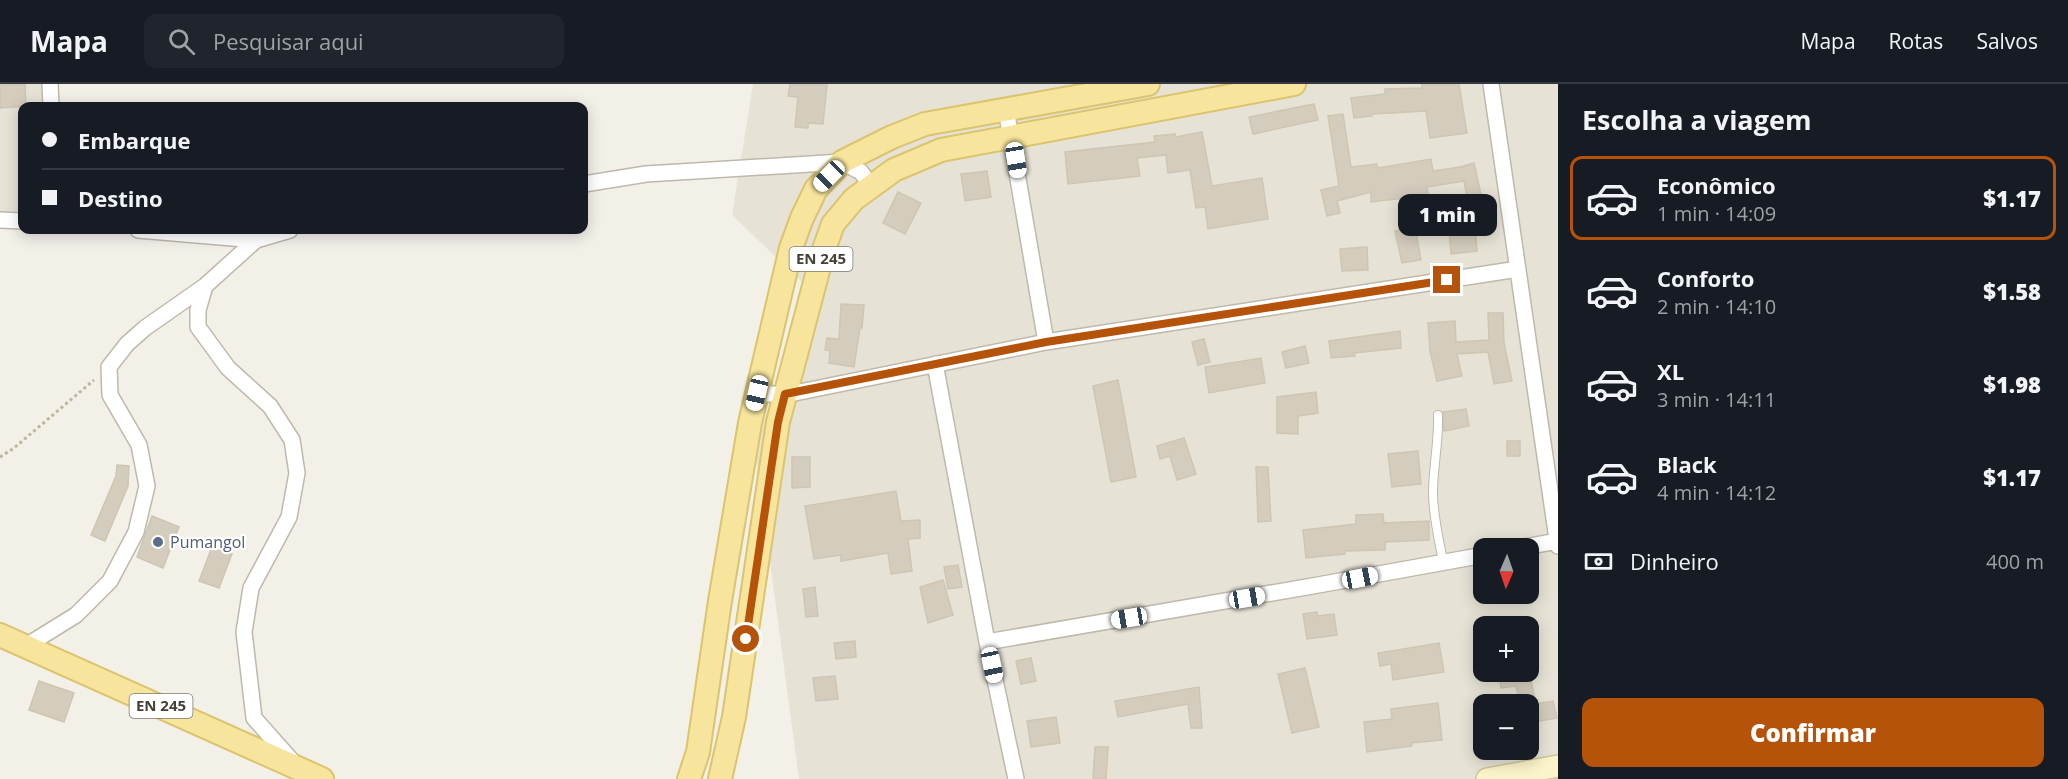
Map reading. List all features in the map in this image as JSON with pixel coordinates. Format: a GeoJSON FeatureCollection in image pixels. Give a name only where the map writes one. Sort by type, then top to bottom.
{"type":"FeatureCollection","features":[{"type":"Feature","properties":{"kind":"main road","name":"EN 245"},"geometry":{"type":"LineString","coordinates":[[689,779],[698,752],[720,601],[757,393],[792,248],[802,218],[816,189],[842,162],[892,137],[925,124],[1148,84]]}},
{"type":"Feature","properties":{"kind":"main road","name":"EN 245"},"geometry":{"type":"LineString","coordinates":[[720,779],[734,717],[778,422],[823,252],[833,224],[854,199],[894,170],[941,150],[1293,84]]}},
{"type":"Feature","properties":{"kind":"main road","name":"EN 245"},"geometry":{"type":"LineString","coordinates":[[0,635],[322,779]]}},
{"type":"Feature","properties":{"kind":"main road"},"geometry":{"type":"LineString","coordinates":[[1487,779],[1558,766]]}},
{"type":"Feature","properties":{"kind":"street"},"geometry":{"type":"LineString","coordinates":[[50,84],[51,102]]}},
{"type":"Feature","properties":{"kind":"street"},"geometry":{"type":"LineString","coordinates":[[1491,84],[1558,543],[1539,546]]}},
{"type":"Feature","properties":{"kind":"street"},"geometry":{"type":"LineString","coordinates":[[1006,109],[1046,342]]}},
{"type":"Feature","properties":{"kind":"street"},"geometry":{"type":"LineString","coordinates":[[588,183],[646,174],[842,162],[861,172],[871,186]]}},
{"type":"Feature","properties":{"kind":"street"},"geometry":{"type":"LineString","coordinates":[[0,220],[18,221]]}},
{"type":"Feature","properties":{"kind":"street"},"geometry":{"type":"LineString","coordinates":[[185,234],[256,240],[276,234]]}},
{"type":"Feature","properties":{"kind":"street"},"geometry":{"type":"LineString","coordinates":[[26,646],[75,615],[110,581],[136,532],[147,486],[139,445],[110,395],[109,367],[127,344],[145,328],[205,286],[256,240]]}},
{"type":"Feature","properties":{"kind":"street"},"geometry":{"type":"LineString","coordinates":[[757,393],[785,394],[1046,342],[1518,269]]}},
{"type":"Feature","properties":{"kind":"street"},"geometry":{"type":"LineString","coordinates":[[205,286],[198,310],[198,327],[228,368],[270,406],[292,440],[297,473],[289,517],[251,588],[244,632],[254,718],[296,766]]}},
{"type":"Feature","properties":{"kind":"street"},"geometry":{"type":"LineString","coordinates":[[935,364],[987,642],[1016,779]]}},
{"type":"Feature","properties":{"kind":"street"},"geometry":{"type":"LineString","coordinates":[[987,642],[1473,557]]}},
{"type":"Feature","properties":{"kind":"lane"},"geometry":{"type":"LineString","coordinates":[[1438,415],[1439,437],[1433,491],[1443,562]]}},
{"type":"Feature","properties":{"kind":"path"},"geometry":{"type":"LineString","coordinates":[[0,457],[14,448],[109,367]]}},
{"type":"Feature","properties":{"kind":"shaded area"},"geometry":{"type":"Polygon","coordinates":[[[0,84],[48,84],[49,102],[18,102],[18,221],[0,220],[0,84]]]}},
{"type":"Feature","properties":{"kind":"shaded area"},"geometry":{"type":"Polygon","coordinates":[[[753,84],[1558,84],[1558,779],[799,779],[755,450],[806,286],[732,215],[753,84]]]}},
{"type":"Feature","properties":{"kind":"building"},"geometry":{"type":"Polygon","coordinates":[[[0,84],[25,84],[26,102],[18,102],[18,107],[0,108],[0,84]]]}},
{"type":"Feature","properties":{"kind":"building"},"geometry":{"type":"Polygon","coordinates":[[[790,84],[827,84],[823,124],[808,123],[808,128],[795,127],[798,97],[788,96],[790,84]]]}},
{"type":"Feature","properties":{"kind":"building"},"geometry":{"type":"Polygon","coordinates":[[[1422,84],[1459,84],[1467,133],[1430,138],[1426,111],[1372,114],[1372,116],[1354,118],[1351,98],[1385,94],[1385,89],[1422,88],[1422,84]]]}},
{"type":"Feature","properties":{"kind":"building"},"geometry":{"type":"Polygon","coordinates":[[[1314,104],[1318,120],[1253,134],[1249,117],[1314,104]]]}},
{"type":"Feature","properties":{"kind":"building"},"geometry":{"type":"Polygon","coordinates":[[[1343,114],[1351,167],[1377,164],[1378,168],[1431,159],[1433,171],[1474,163],[1484,208],[1470,212],[1464,181],[1427,187],[1432,220],[1474,215],[1477,251],[1451,254],[1449,230],[1419,235],[1413,197],[1371,202],[1371,192],[1337,201],[1340,213],[1327,216],[1321,190],[1339,186],[1328,116],[1343,114]]]}},
{"type":"Feature","properties":{"kind":"building"},"geometry":{"type":"Polygon","coordinates":[[[1202,132],[1212,186],[1262,178],[1268,219],[1208,229],[1205,207],[1196,208],[1190,170],[1168,173],[1166,155],[1137,158],[1140,176],[1068,184],[1065,152],[1155,142],[1154,136],[1175,134],[1176,137],[1202,132]]]}},
{"type":"Feature","properties":{"kind":"building"},"geometry":{"type":"Polygon","coordinates":[[[987,171],[991,197],[965,201],[961,174],[987,171]]]}},
{"type":"Feature","properties":{"kind":"building"},"geometry":{"type":"Polygon","coordinates":[[[898,192],[921,203],[905,234],[883,223],[898,192]]]}},
{"type":"Feature","properties":{"kind":"building"},"geometry":{"type":"Polygon","coordinates":[[[1415,227],[1421,260],[1402,263],[1395,231],[1415,227]]]}},
{"type":"Feature","properties":{"kind":"building"},"geometry":{"type":"Polygon","coordinates":[[[1367,247],[1368,270],[1342,271],[1340,249],[1367,247]]]}},
{"type":"Feature","properties":{"kind":"building"},"geometry":{"type":"Polygon","coordinates":[[[841,304],[864,305],[854,367],[829,363],[830,350],[825,350],[827,338],[839,339],[841,304]]]}},
{"type":"Feature","properties":{"kind":"building"},"geometry":{"type":"Polygon","coordinates":[[[1488,313],[1503,313],[1504,343],[1512,381],[1494,384],[1488,352],[1457,354],[1462,376],[1437,381],[1430,351],[1428,323],[1455,321],[1456,342],[1489,340],[1488,313]]]}},
{"type":"Feature","properties":{"kind":"building"},"geometry":{"type":"Polygon","coordinates":[[[1400,331],[1401,348],[1331,358],[1329,341],[1400,331]]]}},
{"type":"Feature","properties":{"kind":"building"},"geometry":{"type":"Polygon","coordinates":[[[1204,339],[1210,362],[1198,365],[1192,342],[1204,339]]]}},
{"type":"Feature","properties":{"kind":"building"},"geometry":{"type":"Polygon","coordinates":[[[1305,346],[1309,363],[1286,368],[1282,352],[1305,346]]]}},
{"type":"Feature","properties":{"kind":"building"},"geometry":{"type":"Polygon","coordinates":[[[1261,358],[1265,383],[1209,393],[1205,367],[1261,358]]]}},
{"type":"Feature","properties":{"kind":"building"},"geometry":{"type":"Polygon","coordinates":[[[1118,380],[1136,477],[1111,482],[1093,386],[1118,380]]]}},
{"type":"Feature","properties":{"kind":"building"},"geometry":{"type":"Polygon","coordinates":[[[1316,392],[1318,413],[1298,416],[1298,434],[1277,433],[1277,397],[1316,392]]]}},
{"type":"Feature","properties":{"kind":"building"},"geometry":{"type":"Polygon","coordinates":[[[1466,409],[1469,426],[1444,431],[1443,412],[1466,409]]]}},
{"type":"Feature","properties":{"kind":"building"},"geometry":{"type":"Polygon","coordinates":[[[1184,438],[1196,474],[1177,480],[1170,456],[1160,459],[1157,446],[1184,438]]]}},
{"type":"Feature","properties":{"kind":"building"},"geometry":{"type":"Polygon","coordinates":[[[1507,441],[1520,441],[1520,456],[1507,456],[1507,441]]]}},
{"type":"Feature","properties":{"kind":"building"},"geometry":{"type":"Polygon","coordinates":[[[1418,451],[1421,484],[1392,487],[1388,454],[1418,451]]]}},
{"type":"Feature","properties":{"kind":"building"},"geometry":{"type":"Polygon","coordinates":[[[792,457],[810,457],[810,487],[792,488],[792,457]]]}},
{"type":"Feature","properties":{"kind":"building"},"geometry":{"type":"Polygon","coordinates":[[[117,465],[129,466],[128,486],[105,541],[91,535],[116,476],[117,465]]]}},
{"type":"Feature","properties":{"kind":"building"},"geometry":{"type":"Polygon","coordinates":[[[1256,467],[1268,467],[1271,521],[1258,522],[1256,467]]]}},
{"type":"Feature","properties":{"kind":"building"},"geometry":{"type":"Polygon","coordinates":[[[896,491],[901,521],[920,520],[920,538],[908,539],[912,571],[891,574],[888,553],[841,561],[841,555],[814,559],[805,506],[896,491]]]}},
{"type":"Feature","properties":{"kind":"building"},"geometry":{"type":"Polygon","coordinates":[[[1383,514],[1384,523],[1429,521],[1429,540],[1385,542],[1385,550],[1345,551],[1345,554],[1306,558],[1303,530],[1356,524],[1356,515],[1383,514]]]}},
{"type":"Feature","properties":{"kind":"building","name":"Pumangol"},"geometry":{"type":"Polygon","coordinates":[[[152,516],[179,527],[163,568],[137,557],[152,516]]]}},
{"type":"Feature","properties":{"kind":"building"},"geometry":{"type":"Polygon","coordinates":[[[212,547],[232,554],[219,588],[199,581],[212,547]]]}},
{"type":"Feature","properties":{"kind":"building"},"geometry":{"type":"Polygon","coordinates":[[[958,565],[962,587],[948,589],[944,567],[958,565]]]}},
{"type":"Feature","properties":{"kind":"building"},"geometry":{"type":"Polygon","coordinates":[[[943,580],[953,615],[928,623],[920,587],[943,580]]]}},
{"type":"Feature","properties":{"kind":"building"},"geometry":{"type":"Polygon","coordinates":[[[815,587],[818,616],[806,617],[803,589],[815,587]]]}},
{"type":"Feature","properties":{"kind":"building"},"geometry":{"type":"Polygon","coordinates":[[[1317,612],[1317,616],[1334,614],[1337,635],[1307,639],[1303,614],[1317,612]]]}},
{"type":"Feature","properties":{"kind":"building"},"geometry":{"type":"Polygon","coordinates":[[[855,641],[856,657],[836,659],[834,643],[855,641]]]}},
{"type":"Feature","properties":{"kind":"building"},"geometry":{"type":"Polygon","coordinates":[[[1439,643],[1444,672],[1393,680],[1391,664],[1380,666],[1378,653],[1439,643]]]}},
{"type":"Feature","properties":{"kind":"building"},"geometry":{"type":"Polygon","coordinates":[[[1031,658],[1036,681],[1021,684],[1016,661],[1031,658]]]}},
{"type":"Feature","properties":{"kind":"building"},"geometry":{"type":"Polygon","coordinates":[[[1305,668],[1319,727],[1292,733],[1278,674],[1305,668]]]}},
{"type":"Feature","properties":{"kind":"building"},"geometry":{"type":"Polygon","coordinates":[[[835,676],[838,699],[816,701],[813,678],[835,676]]]}},
{"type":"Feature","properties":{"kind":"building"},"geometry":{"type":"Polygon","coordinates":[[[39,681],[74,693],[64,722],[29,710],[39,681]]]}},
{"type":"Feature","properties":{"kind":"building"},"geometry":{"type":"Polygon","coordinates":[[[1500,682],[1531,682],[1534,694],[1518,694],[1516,686],[1501,688],[1500,682]]]}},
{"type":"Feature","properties":{"kind":"building"},"geometry":{"type":"Polygon","coordinates":[[[1199,687],[1202,728],[1191,728],[1188,704],[1118,717],[1115,701],[1199,687]]]}},
{"type":"Feature","properties":{"kind":"building"},"geometry":{"type":"Polygon","coordinates":[[[1553,701],[1557,718],[1539,721],[1539,703],[1553,701]]]}},
{"type":"Feature","properties":{"kind":"building"},"geometry":{"type":"Polygon","coordinates":[[[1438,703],[1442,740],[1411,743],[1412,746],[1367,752],[1364,722],[1392,719],[1391,709],[1438,703]]]}},
{"type":"Feature","properties":{"kind":"building"},"geometry":{"type":"Polygon","coordinates":[[[1056,717],[1060,743],[1031,747],[1027,721],[1056,717]]]}},
{"type":"Feature","properties":{"kind":"building"},"geometry":{"type":"Polygon","coordinates":[[[1095,747],[1108,747],[1106,779],[1093,779],[1095,747]]]}},
{"type":"Feature","properties":{"kind":"place","name":"Pumangol"},"geometry":{"type":"Point","coordinates":[158,542]}},
{"type":"Feature","properties":{"kind":"route"},"geometry":{"type":"LineString","coordinates":[[746,639],[778,422],[785,394],[1046,342],[1447,280]]}}]}
